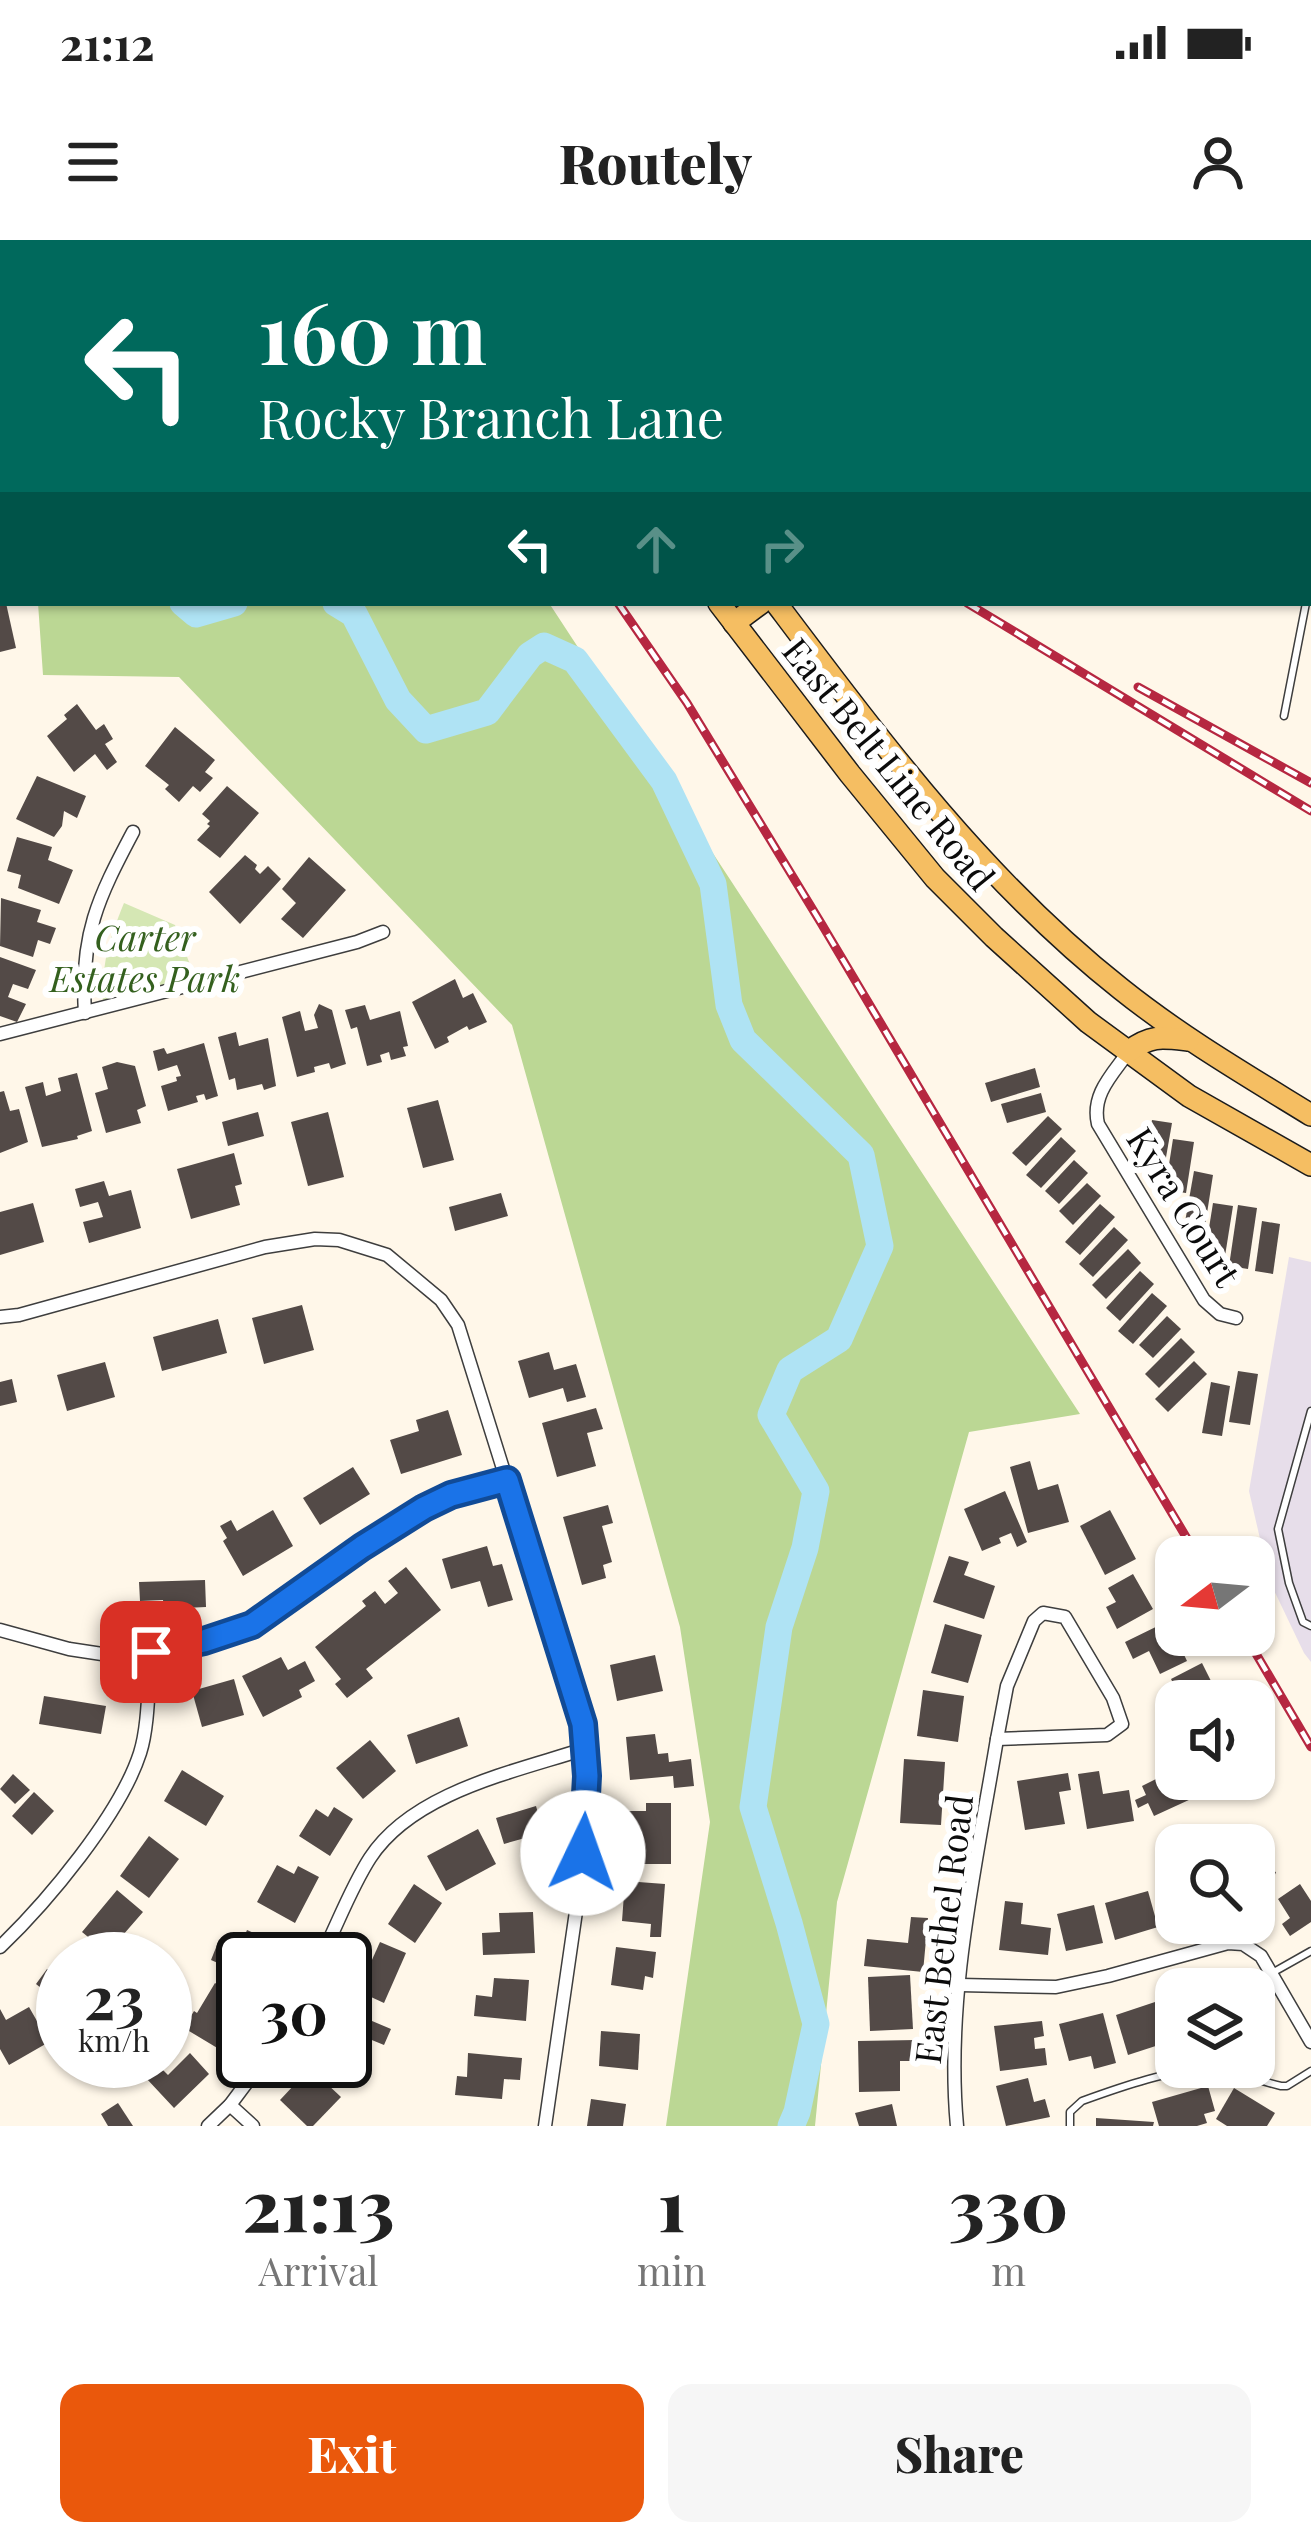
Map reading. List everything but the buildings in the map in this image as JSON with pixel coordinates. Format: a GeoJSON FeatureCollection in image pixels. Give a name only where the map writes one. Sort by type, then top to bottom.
{"type":"FeatureCollection","features":[{"type":"Feature","properties":{"kind":"main road","name":"East Belt Line Road"},"geometry":{"type":"LineString","coordinates":[[721,606],[935,878],[994,937],[1088,1022],[1189,1096],[1311,1165]]}},
{"type":"Feature","properties":{"kind":"main road"},"geometry":{"type":"LineString","coordinates":[[734,623],[757,606]]}},
{"type":"Feature","properties":{"kind":"main road","name":"East Belt Line Road"},"geometry":{"type":"LineString","coordinates":[[778,606],[958,836],[1033,912],[1118,987],[1188,1040],[1311,1115]]}},
{"type":"Feature","properties":{"kind":"main road"},"geometry":{"type":"LineString","coordinates":[[1129,1052],[1144,1040],[1188,1040]]}},
{"type":"Feature","properties":{"kind":"street"},"geometry":{"type":"LineString","coordinates":[[85,1012],[83,980],[90,926],[103,888],[133,832]]}},
{"type":"Feature","properties":{"kind":"street"},"geometry":{"type":"LineString","coordinates":[[0,1034],[383,932]]}},
{"type":"Feature","properties":{"kind":"street","name":"Kyra Court"},"geometry":{"type":"LineString","coordinates":[[1129,1052],[1099,1095],[1098,1124],[1204,1300],[1220,1314],[1236,1318]]}},
{"type":"Feature","properties":{"kind":"street"},"geometry":{"type":"LineString","coordinates":[[0,1317],[265,1247],[315,1239],[339,1240],[387,1255],[441,1300],[458,1325],[583,1724],[587,1776],[581,1877],[545,2126]]}},
{"type":"Feature","properties":{"kind":"street"},"geometry":{"type":"LineString","coordinates":[[0,1630],[102,1654],[151,1652],[204,1641],[252,1625],[424,1508],[451,1495],[507,1480]]}},
{"type":"Feature","properties":{"kind":"street","name":"East Bethel Road"},"geometry":{"type":"LineString","coordinates":[[957,2126],[953,2052],[966,1924],[997,1739],[1007,1686],[1034,1621],[1043,1613],[1065,1617],[1113,1697],[1122,1724],[1107,1735],[997,1739]]}},
{"type":"Feature","properties":{"kind":"street"},"geometry":{"type":"LineString","coordinates":[[0,1947],[26,1922],[127,1787],[142,1749],[151,1652]]}},
{"type":"Feature","properties":{"kind":"street"},"geometry":{"type":"LineString","coordinates":[[333,1932],[371,1856],[431,1804],[584,1749]]}},
{"type":"Feature","properties":{"kind":"street"},"geometry":{"type":"LineString","coordinates":[[960,1985],[1056,1987],[1228,1942],[1243,1944],[1261,1956],[1268,1968]]}},
{"type":"Feature","properties":{"kind":"street"},"geometry":{"type":"LineString","coordinates":[[1275,1981],[1311,2042]]}},
{"type":"Feature","properties":{"kind":"street"},"geometry":{"type":"LineString","coordinates":[[208,2126],[243,2088]]}},
{"type":"Feature","properties":{"kind":"street"},"geometry":{"type":"LineString","coordinates":[[230,2105],[253,2126]]}},
{"type":"Feature","properties":{"kind":"lane"},"geometry":{"type":"LineString","coordinates":[[1284,716],[1305,606]]}},
{"type":"Feature","properties":{"kind":"lane"},"geometry":{"type":"LineString","coordinates":[[1311,1411],[1278,1529],[1289,1583],[1303,1622],[1311,1626]]}},
{"type":"Feature","properties":{"kind":"lane"},"geometry":{"type":"LineString","coordinates":[[1275,1972],[1311,1951]]}},
{"type":"Feature","properties":{"kind":"lane"},"geometry":{"type":"LineString","coordinates":[[1070,2126],[1070,2112],[1082,2102],[1174,2074],[1208,2068],[1287,2086],[1311,2071]]}},
{"type":"Feature","properties":{"kind":"shaded area"},"geometry":{"type":"Polygon","coordinates":[[[1289,1257],[1311,1262],[1311,1662],[1275,1592],[1275,1536],[1259,1536],[1249,1491],[1289,1257]]]}},
{"type":"Feature","properties":{"kind":"green space"},"geometry":{"type":"Polygon","coordinates":[[[38,606],[551,606],[1080,1414],[969,1432],[837,1902],[815,2126],[666,2126],[710,1822],[680,1627],[512,1025],[179,677],[43,675],[38,606]]]}},
{"type":"Feature","properties":{"kind":"green space","name":"Carter Estates Park"},"geometry":{"type":"Polygon","coordinates":[[[124,903],[175,925],[197,983],[103,1008],[107,954],[124,903]]]}},
{"type":"Feature","properties":{"kind":"waterway"},"geometry":{"type":"LineString","coordinates":[[187,606],[196,614],[224,606]]}},
{"type":"Feature","properties":{"kind":"waterway"},"geometry":{"type":"LineString","coordinates":[[341,606],[354,614],[398,700],[426,730],[487,712],[530,655],[544,646],[575,660],[664,781],[713,884],[729,1005],[743,1040],[861,1155],[880,1246],[839,1339],[790,1370],[771,1415],[816,1491],[805,1548],[779,1627],[753,1807],[816,2024],[791,2126]]}},
{"type":"Feature","properties":{"kind":"railway"},"geometry":{"type":"LineString","coordinates":[[620,606],[687,703],[821,923],[1186,1536]]}},
{"type":"Feature","properties":{"kind":"railway"},"geometry":{"type":"LineString","coordinates":[[972,606],[1311,811]]}},
{"type":"Feature","properties":{"kind":"railway"},"geometry":{"type":"LineString","coordinates":[[1138,687],[1311,783]]}},
{"type":"Feature","properties":{"kind":"railway"},"geometry":{"type":"LineString","coordinates":[[1257,1656],[1311,1747]]}},
{"type":"Feature","properties":{"kind":"route"},"geometry":{"type":"LineString","coordinates":[[151,1652],[252,1625],[424,1508],[451,1495],[507,1480],[583,1724],[587,1776],[583,1853]]}}]}
